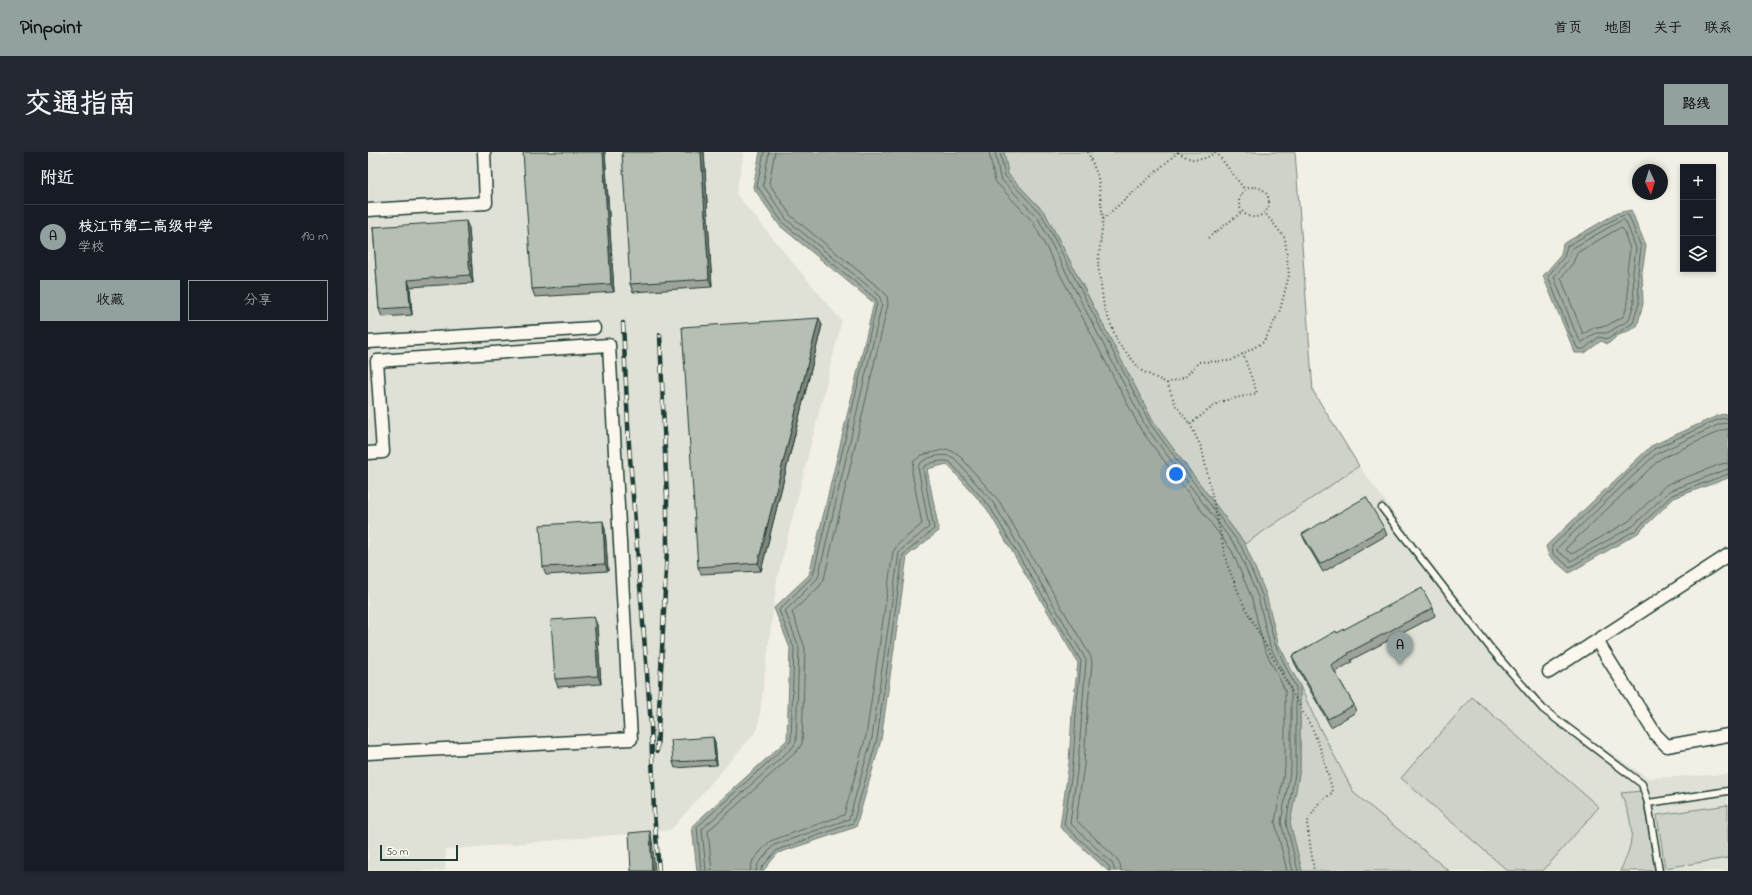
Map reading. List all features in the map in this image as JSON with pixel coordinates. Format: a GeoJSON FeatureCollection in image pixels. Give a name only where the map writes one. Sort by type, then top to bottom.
{"type":"FeatureCollection","features":[{"type":"Feature","properties":{"kind":"street"},"geometry":{"type":"LineString","coordinates":[[368,210],[486,203],[484,152]]}},
{"type":"Feature","properties":{"kind":"street"},"geometry":{"type":"LineString","coordinates":[[368,342],[594,328]]}},
{"type":"Feature","properties":{"kind":"street"},"geometry":{"type":"LineString","coordinates":[[368,453],[383,452],[377,361],[609,345],[631,739],[368,753]]}},
{"type":"Feature","properties":{"kind":"street"},"geometry":{"type":"LineString","coordinates":[[1549,672],[1728,555]]}},
{"type":"Feature","properties":{"kind":"street"},"geometry":{"type":"LineString","coordinates":[[1597,640],[1656,735],[1667,746],[1728,735]]}},
{"type":"Feature","properties":{"kind":"lane"},"geometry":{"type":"LineString","coordinates":[[1382,508],[1492,650],[1543,709],[1642,784],[1648,802],[1659,871]]}},
{"type":"Feature","properties":{"kind":"lane"},"geometry":{"type":"LineString","coordinates":[[1648,802],[1728,791]]}},
{"type":"Feature","properties":{"kind":"path"},"geometry":{"type":"LineString","coordinates":[[1088,152],[1098,176],[1103,219],[1098,266],[1104,307],[1118,343],[1142,371],[1167,384],[1176,406],[1190,424],[1202,449],[1227,564],[1244,606],[1313,730],[1321,750],[1333,792],[1318,804],[1308,823],[1314,871]]}},
{"type":"Feature","properties":{"kind":"path"},"geometry":{"type":"LineString","coordinates":[[1103,219],[1178,152],[1191,160],[1206,159],[1216,152],[1245,190]]}},
{"type":"Feature","properties":{"kind":"path"},"geometry":{"type":"LineString","coordinates":[[1254,187],[1267,194],[1269,204],[1264,213],[1260,216],[1251,217],[1242,212],[1238,203],[1239,198],[1245,190],[1254,187]]}},
{"type":"Feature","properties":{"kind":"path"},"geometry":{"type":"LineString","coordinates":[[1208,238],[1242,212]]}},
{"type":"Feature","properties":{"kind":"path"},"geometry":{"type":"LineString","coordinates":[[1167,384],[1185,377],[1199,362],[1230,361],[1264,342],[1280,310],[1289,275],[1285,238],[1264,213]]}},
{"type":"Feature","properties":{"kind":"path"},"geometry":{"type":"LineString","coordinates":[[1190,424],[1219,402],[1256,393],[1243,354]]}},
{"type":"Feature","properties":{"kind":"shaded area"},"geometry":{"type":"Polygon","coordinates":[[[368,152],[744,152],[736,194],[842,321],[777,580],[758,729],[671,830],[446,850],[445,871],[368,871],[368,152]]]}},
{"type":"Feature","properties":{"kind":"shaded area"},"geometry":{"type":"Polygon","coordinates":[[[1004,152],[1295,152],[1313,391],[1359,466],[1245,544],[1154,423],[1045,213],[1008,174],[1004,152]]]}},
{"type":"Feature","properties":{"kind":"shaded area"},"geometry":{"type":"Polygon","coordinates":[[[1359,466],[1473,619],[1550,712],[1648,778],[1728,774],[1728,871],[1449,871],[1354,793],[1316,721],[1278,643],[1266,594],[1245,544],[1359,466]]]}},
{"type":"Feature","properties":{"kind":"shaded area"},"geometry":{"type":"Polygon","coordinates":[[[1300,686],[1316,721],[1354,793],[1449,871],[1302,871],[1290,823],[1300,768],[1300,686]]]}},
{"type":"Feature","properties":{"kind":"shaded area"},"geometry":{"type":"Polygon","coordinates":[[[1472,697],[1599,807],[1543,871],[1508,871],[1401,778],[1472,697]]]}},
{"type":"Feature","properties":{"kind":"shaded area"},"geometry":{"type":"Polygon","coordinates":[[[1642,791],[1655,871],[1620,871],[1629,850],[1631,841],[1631,824],[1621,793],[1642,791]]]}},
{"type":"Feature","properties":{"kind":"shaded area"},"geometry":{"type":"Polygon","coordinates":[[[1728,805],[1728,858],[1665,868],[1657,815],[1728,805]]]}},
{"type":"Feature","properties":{"kind":"water"},"geometry":{"type":"Polygon","coordinates":[[[760,152],[1004,152],[1008,174],[1045,213],[1154,423],[1245,544],[1266,594],[1278,643],[1300,686],[1300,768],[1290,823],[1302,871],[1108,871],[1060,827],[1069,763],[1072,713],[1078,663],[987,509],[947,464],[927,469],[939,531],[907,556],[881,740],[856,827],[778,853],[763,871],[697,871],[692,826],[787,740],[790,648],[774,608],[809,575],[874,303],[780,226],[753,187],[760,152]]]}},
{"type":"Feature","properties":{"kind":"water"},"geometry":{"type":"Polygon","coordinates":[[[1631,210],[1646,246],[1642,272],[1643,304],[1637,327],[1617,336],[1608,344],[1601,341],[1585,353],[1575,353],[1543,276],[1561,255],[1563,244],[1617,213],[1631,210]]]}},
{"type":"Feature","properties":{"kind":"water"},"geometry":{"type":"Polygon","coordinates":[[[1728,414],[1728,478],[1674,498],[1638,533],[1569,573],[1549,556],[1546,546],[1651,446],[1719,415],[1728,414]]]}},
{"type":"Feature","properties":{"kind":"building"},"geometry":{"type":"Polygon","coordinates":[[[523,152],[603,152],[611,284],[532,289],[523,152]]]}},
{"type":"Feature","properties":{"kind":"building"},"geometry":{"type":"Polygon","coordinates":[[[622,152],[701,152],[709,279],[630,284],[622,152]]]}},
{"type":"Feature","properties":{"kind":"building"},"geometry":{"type":"Polygon","coordinates":[[[466,221],[470,275],[408,280],[410,307],[379,309],[373,227],[466,221]]]}},
{"type":"Feature","properties":{"kind":"building"},"geometry":{"type":"Polygon","coordinates":[[[819,318],[758,563],[698,567],[682,327],[819,318]]]}},
{"type":"Feature","properties":{"kind":"building"},"geometry":{"type":"Polygon","coordinates":[[[1366,497],[1384,528],[1320,564],[1302,534],[1366,497]]]}},
{"type":"Feature","properties":{"kind":"building"},"geometry":{"type":"Polygon","coordinates":[[[603,521],[605,564],[543,567],[540,525],[603,521]]]}},
{"type":"Feature","properties":{"kind":"building"},"geometry":{"type":"Polygon","coordinates":[[[1422,588],[1433,608],[1348,653],[1349,654],[1331,665],[1354,705],[1328,719],[1292,656],[1336,631],[1337,633],[1422,588]]]}},
{"type":"Feature","properties":{"kind":"building"},"geometry":{"type":"Polygon","coordinates":[[[594,617],[598,676],[555,679],[551,620],[594,617]]]}},
{"type":"Feature","properties":{"kind":"building"},"geometry":{"type":"Polygon","coordinates":[[[713,737],[715,760],[673,762],[671,740],[713,737]]]}},
{"type":"Feature","properties":{"kind":"building"},"geometry":{"type":"Polygon","coordinates":[[[650,831],[652,871],[631,871],[629,833],[650,831]]]}},
{"type":"Feature","properties":{"kind":"railway"},"geometry":{"type":"LineString","coordinates":[[623,323],[629,445],[651,725],[654,813],[659,871]]}},
{"type":"Feature","properties":{"kind":"railway"},"geometry":{"type":"LineString","coordinates":[[657,751],[667,549],[667,499],[660,335]]}},
{"type":"Feature","properties":{"kind":"place","name":"枝江市第二高级中学"},"geometry":{"type":"Point","coordinates":[1400,665]}}]}
